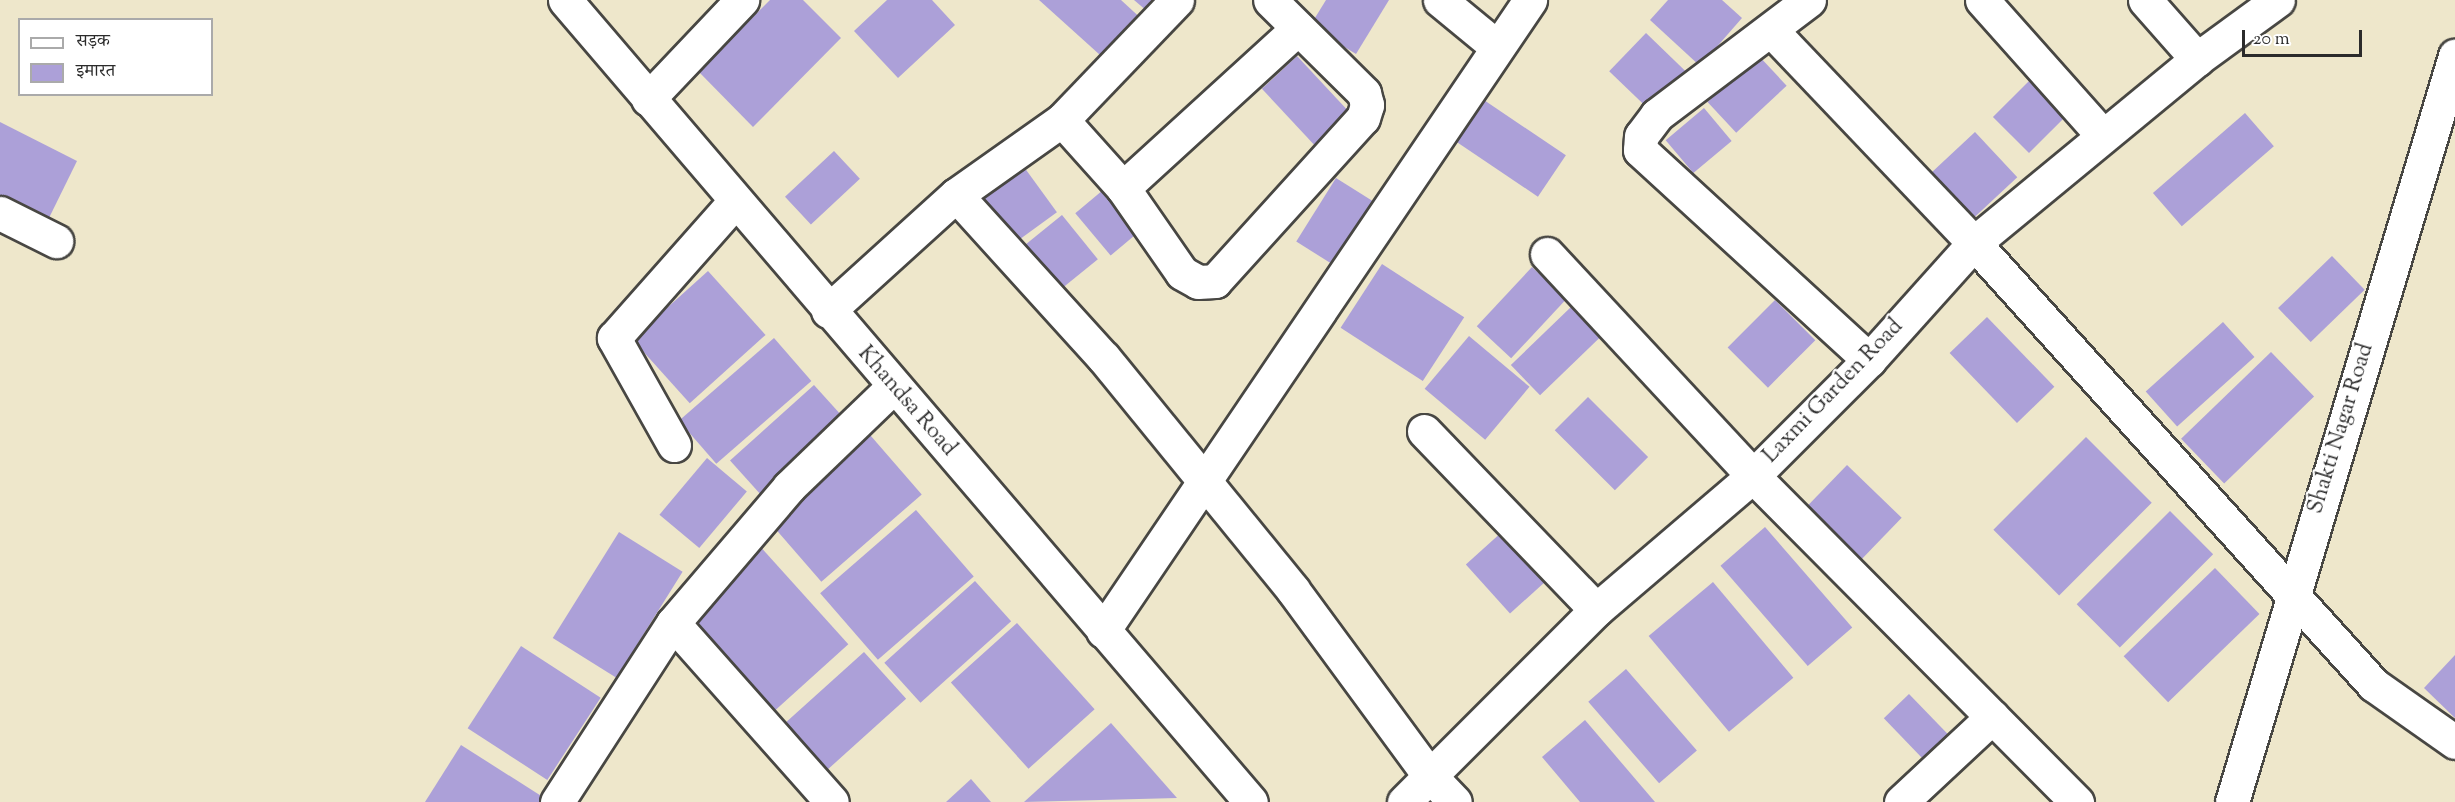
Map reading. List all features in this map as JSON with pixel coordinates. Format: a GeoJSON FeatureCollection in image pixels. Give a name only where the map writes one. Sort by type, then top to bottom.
{"type":"FeatureCollection","features":[{"type":"Feature","properties":{"kind":"street","name":"Khandsa Road"},"geometry":{"type":"LineString","coordinates":[[565,0],[893,387],[1251,802]]}},
{"type":"Feature","properties":{"kind":"street"},"geometry":{"type":"LineString","coordinates":[[648,99],[742,0]]}},
{"type":"Feature","properties":{"kind":"street"},"geometry":{"type":"LineString","coordinates":[[828,311],[956,195],[1062,120],[1177,0]]}},
{"type":"Feature","properties":{"kind":"street"},"geometry":{"type":"LineString","coordinates":[[1062,120],[1123,188],[1182,273],[1198,282],[1215,281],[1363,118],[1364,93],[1270,0]]}},
{"type":"Feature","properties":{"kind":"street"},"geometry":{"type":"LineString","coordinates":[[1440,0],[1497,47]]}},
{"type":"Feature","properties":{"kind":"street"},"geometry":{"type":"LineString","coordinates":[[1103,631],[1530,0]]}},
{"type":"Feature","properties":{"kind":"street"},"geometry":{"type":"LineString","coordinates":[[1809,0],[1772,31],[1657,115],[1641,136],[1640,150],[1869,360]]}},
{"type":"Feature","properties":{"kind":"street"},"geometry":{"type":"LineString","coordinates":[[1982,0],[2103,136]]}},
{"type":"Feature","properties":{"kind":"street"},"geometry":{"type":"LineString","coordinates":[[2145,0],[2197,59]]}},
{"type":"Feature","properties":{"kind":"street","name":"Laxmi Garden Road"},"geometry":{"type":"LineString","coordinates":[[1404,802],[1596,610],[1753,476],[1869,360],[1974,243],[2197,59],[2278,0]]}},
{"type":"Feature","properties":{"kind":"street"},"geometry":{"type":"LineString","coordinates":[[1123,188],[1298,28]]}},
{"type":"Feature","properties":{"kind":"street"},"geometry":{"type":"LineString","coordinates":[[1772,31],[1974,243],[2291,598],[2374,685],[2455,742]]}},
{"type":"Feature","properties":{"kind":"street","name":"Shakti Nagar Road"},"geometry":{"type":"LineString","coordinates":[[2232,802],[2291,598],[2455,56]]}},
{"type":"Feature","properties":{"kind":"street"},"geometry":{"type":"LineString","coordinates":[[956,195],[1104,358],[1293,590],[1429,775],[1455,802]]}},
{"type":"Feature","properties":{"kind":"street"},"geometry":{"type":"LineString","coordinates":[[674,445],[614,338],[735,201]]}},
{"type":"Feature","properties":{"kind":"street"},"geometry":{"type":"LineString","coordinates":[[0,213],[56,241]]}},
{"type":"Feature","properties":{"kind":"street"},"geometry":{"type":"LineString","coordinates":[[1547,254],[1753,476],[2077,802]]}},
{"type":"Feature","properties":{"kind":"street"},"geometry":{"type":"LineString","coordinates":[[557,802],[673,623],[789,487],[893,387]]}},
{"type":"Feature","properties":{"kind":"street"},"geometry":{"type":"LineString","coordinates":[[1424,431],[1596,610]]}},
{"type":"Feature","properties":{"kind":"street"},"geometry":{"type":"LineString","coordinates":[[673,623],[832,802]]}},
{"type":"Feature","properties":{"kind":"street"},"geometry":{"type":"LineString","coordinates":[[1901,802],[1992,717]]}},
{"type":"Feature","properties":{"kind":"building"},"geometry":{"type":"Polygon","coordinates":[[[770,0],[803,0],[841,38],[753,127],[698,71],[770,0]]]}},
{"type":"Feature","properties":{"kind":"building"},"geometry":{"type":"Polygon","coordinates":[[[887,0],[932,0],[955,25],[898,78],[854,31],[887,0]]]}},
{"type":"Feature","properties":{"kind":"building"},"geometry":{"type":"Polygon","coordinates":[[[1039,0],[1121,0],[1146,23],[1110,64],[1039,0]]]}},
{"type":"Feature","properties":{"kind":"building"},"geometry":{"type":"Polygon","coordinates":[[[1134,0],[1170,0],[1154,17],[1134,0]]]}},
{"type":"Feature","properties":{"kind":"building"},"geometry":{"type":"Polygon","coordinates":[[[1326,0],[1389,0],[1356,54],[1310,26],[1326,0]]]}},
{"type":"Feature","properties":{"kind":"building"},"geometry":{"type":"Polygon","coordinates":[[[1668,0],[1722,0],[1742,18],[1700,66],[1650,20],[1668,0]]]}},
{"type":"Feature","properties":{"kind":"building"},"geometry":{"type":"Polygon","coordinates":[[[1646,33],[1688,74],[1652,112],[1609,71],[1646,33]]]}},
{"type":"Feature","properties":{"kind":"building"},"geometry":{"type":"Polygon","coordinates":[[[1758,55],[1787,86],[1736,133],[1708,102],[1758,55]]]}},
{"type":"Feature","properties":{"kind":"building"},"geometry":{"type":"Polygon","coordinates":[[[1297,56],[1353,116],[1318,149],[1262,89],[1297,56]]]}},
{"type":"Feature","properties":{"kind":"building"},"geometry":{"type":"Polygon","coordinates":[[[2029,81],[2065,117],[2029,153],[1993,117],[2029,81]]]}},
{"type":"Feature","properties":{"kind":"building"},"geometry":{"type":"Polygon","coordinates":[[[1478,96],[1566,155],[1538,197],[1450,137],[1478,96]]]}},
{"type":"Feature","properties":{"kind":"building"},"geometry":{"type":"Polygon","coordinates":[[[1704,108],[1732,141],[1693,173],[1666,140],[1704,108]]]}},
{"type":"Feature","properties":{"kind":"building"},"geometry":{"type":"Polygon","coordinates":[[[2245,113],[2274,146],[2182,226],[2153,193],[2245,113]]]}},
{"type":"Feature","properties":{"kind":"building"},"geometry":{"type":"Polygon","coordinates":[[[0,122],[77,161],[47,222],[0,198],[0,122]]]}},
{"type":"Feature","properties":{"kind":"building"},"geometry":{"type":"Polygon","coordinates":[[[1975,132],[2017,177],[1969,222],[1927,177],[1975,132]]]}},
{"type":"Feature","properties":{"kind":"building"},"geometry":{"type":"Polygon","coordinates":[[[834,151],[860,179],[811,224],[785,197],[834,151]]]}},
{"type":"Feature","properties":{"kind":"building"},"geometry":{"type":"Polygon","coordinates":[[[1024,167],[1057,212],[1016,242],[983,197],[1024,167]]]}},
{"type":"Feature","properties":{"kind":"building"},"geometry":{"type":"Polygon","coordinates":[[[1336,178],[1375,202],[1335,266],[1296,242],[1336,178]]]}},
{"type":"Feature","properties":{"kind":"building"},"geometry":{"type":"Polygon","coordinates":[[[1109,185],[1144,227],[1111,255],[1075,213],[1109,185]]]}},
{"type":"Feature","properties":{"kind":"building"},"geometry":{"type":"Polygon","coordinates":[[[1062,215],[1098,259],[1056,293],[1020,249],[1062,215]]]}},
{"type":"Feature","properties":{"kind":"building"},"geometry":{"type":"Polygon","coordinates":[[[2332,256],[2365,290],[2311,342],[2278,308],[2332,256]]]}},
{"type":"Feature","properties":{"kind":"building"},"geometry":{"type":"Polygon","coordinates":[[[1382,264],[1464,317],[1423,381],[1341,328],[1382,264]]]}},
{"type":"Feature","properties":{"kind":"building"},"geometry":{"type":"Polygon","coordinates":[[[1532,267],[1566,299],[1511,358],[1477,326],[1532,267]]]}},
{"type":"Feature","properties":{"kind":"building"},"geometry":{"type":"Polygon","coordinates":[[[708,271],[766,335],[690,403],[632,339],[708,271]]]}},
{"type":"Feature","properties":{"kind":"building"},"geometry":{"type":"Polygon","coordinates":[[[1775,300],[1815,340],[1768,388],[1728,347],[1775,300]]]}},
{"type":"Feature","properties":{"kind":"building"},"geometry":{"type":"Polygon","coordinates":[[[1572,306],[1601,336],[1540,395],[1511,365],[1572,306]]]}},
{"type":"Feature","properties":{"kind":"building"},"geometry":{"type":"Polygon","coordinates":[[[1987,317],[2054,387],[2017,423],[1950,353],[1987,317]]]}},
{"type":"Feature","properties":{"kind":"building"},"geometry":{"type":"Polygon","coordinates":[[[2223,322],[2254,357],[2177,427],[2146,392],[2223,322]]]}},
{"type":"Feature","properties":{"kind":"building"},"geometry":{"type":"Polygon","coordinates":[[[1469,336],[1530,387],[1485,440],[1425,389],[1469,336]]]}},
{"type":"Feature","properties":{"kind":"building"},"geometry":{"type":"Polygon","coordinates":[[[774,338],[811,381],[716,464],[679,421],[774,338]]]}},
{"type":"Feature","properties":{"kind":"building"},"geometry":{"type":"Polygon","coordinates":[[[2271,352],[2314,397],[2224,483],[2181,439],[2271,352]]]}},
{"type":"Feature","properties":{"kind":"building"},"geometry":{"type":"Polygon","coordinates":[[[814,385],[851,426],[767,501],[730,461],[814,385]]]}},
{"type":"Feature","properties":{"kind":"building"},"geometry":{"type":"Polygon","coordinates":[[[1588,397],[1648,457],[1615,490],[1555,430],[1588,397]]]}},
{"type":"Feature","properties":{"kind":"building"},"geometry":{"type":"Polygon","coordinates":[[[864,428],[922,494],[821,582],[764,515],[864,428]]]}},
{"type":"Feature","properties":{"kind":"building"},"geometry":{"type":"Polygon","coordinates":[[[2086,437],[2152,503],[2059,595],[1993,530],[2086,437]]]}},
{"type":"Feature","properties":{"kind":"building"},"geometry":{"type":"Polygon","coordinates":[[[707,458],[747,491],[699,548],[659,515],[707,458]]]}},
{"type":"Feature","properties":{"kind":"building"},"geometry":{"type":"Polygon","coordinates":[[[1847,465],[1902,518],[1856,565],[1801,512],[1847,465]]]}},
{"type":"Feature","properties":{"kind":"building"},"geometry":{"type":"Polygon","coordinates":[[[916,510],[974,576],[878,660],[820,593],[916,510]]]}},
{"type":"Feature","properties":{"kind":"building"},"geometry":{"type":"Polygon","coordinates":[[[2170,511],[2213,554],[2120,647],[2077,604],[2170,511]]]}},
{"type":"Feature","properties":{"kind":"building"},"geometry":{"type":"Polygon","coordinates":[[[1765,527],[1852,627],[1808,666],[1720,566],[1765,527]]]}},
{"type":"Feature","properties":{"kind":"building"},"geometry":{"type":"Polygon","coordinates":[[[1503,531],[1547,580],[1510,614],[1466,564],[1503,531]]]}},
{"type":"Feature","properties":{"kind":"building"},"geometry":{"type":"Polygon","coordinates":[[[619,532],[683,572],[616,678],[553,638],[619,532]]]}},
{"type":"Feature","properties":{"kind":"building"},"geometry":{"type":"Polygon","coordinates":[[[758,544],[848,644],[776,710],[685,610],[758,544]]]}},
{"type":"Feature","properties":{"kind":"building"},"geometry":{"type":"Polygon","coordinates":[[[2215,568],[2259,614],[2168,702],[2124,656],[2215,568]]]}},
{"type":"Feature","properties":{"kind":"building"},"geometry":{"type":"Polygon","coordinates":[[[975,581],[1011,621],[920,703],[884,663],[975,581]]]}},
{"type":"Feature","properties":{"kind":"building"},"geometry":{"type":"Polygon","coordinates":[[[1713,582],[1793,678],[1729,732],[1649,636],[1713,582]]]}},
{"type":"Feature","properties":{"kind":"building"},"geometry":{"type":"Polygon","coordinates":[[[1017,623],[1095,709],[1028,769],[951,683],[1017,623]]]}},
{"type":"Feature","properties":{"kind":"building"},"geometry":{"type":"Polygon","coordinates":[[[521,646],[601,698],[547,780],[468,728],[521,646]]]}},
{"type":"Feature","properties":{"kind":"building"},"geometry":{"type":"Polygon","coordinates":[[[864,652],[906,699],[818,778],[776,731],[864,652]]]}},
{"type":"Feature","properties":{"kind":"building"},"geometry":{"type":"Polygon","coordinates":[[[2455,655],[2455,718],[2424,688],[2455,655]]]}},
{"type":"Feature","properties":{"kind":"building"},"geometry":{"type":"Polygon","coordinates":[[[1626,669],[1697,751],[1659,783],[1588,702],[1626,669]]]}},
{"type":"Feature","properties":{"kind":"building"},"geometry":{"type":"Polygon","coordinates":[[[1909,694],[1952,739],[1927,763],[1884,718],[1909,694]]]}},
{"type":"Feature","properties":{"kind":"building"},"geometry":{"type":"Polygon","coordinates":[[[1585,720],[1655,802],[1580,802],[1542,757],[1585,720]]]}},
{"type":"Feature","properties":{"kind":"building"},"geometry":{"type":"Polygon","coordinates":[[[1111,723],[1177,798],[1024,802],[1111,723]]]}},
{"type":"Feature","properties":{"kind":"building"},"geometry":{"type":"Polygon","coordinates":[[[461,745],[546,799],[544,802],[425,802],[461,745]]]}},
{"type":"Feature","properties":{"kind":"building"},"geometry":{"type":"Polygon","coordinates":[[[971,779],[991,802],[946,802],[971,779]]]}}]}
